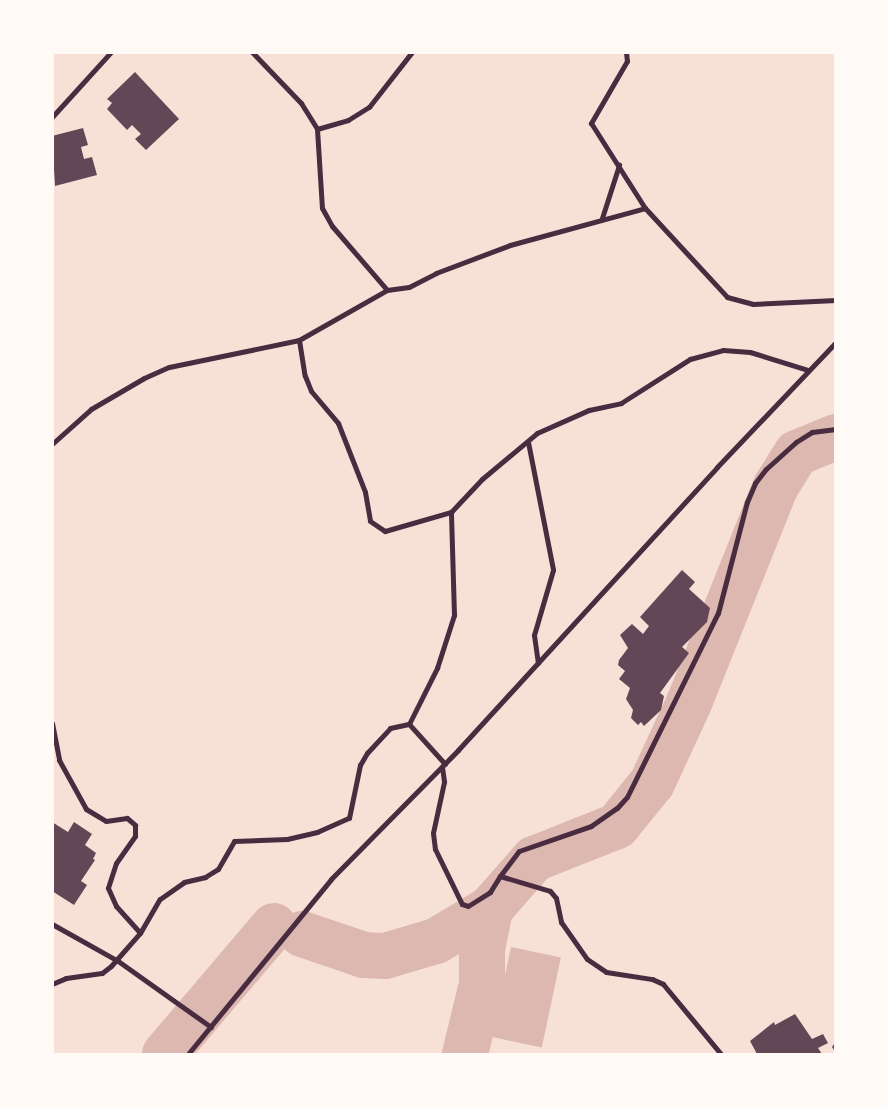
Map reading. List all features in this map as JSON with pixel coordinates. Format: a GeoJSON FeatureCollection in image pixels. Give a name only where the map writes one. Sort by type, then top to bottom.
{"type":"FeatureCollection","features":[{"type":"Feature","properties":{"kind":"street"},"geometry":{"type":"LineString","coordinates":[[52,117],[111,52]]}},
{"type":"Feature","properties":{"kind":"street"},"geometry":{"type":"LineString","coordinates":[[252,52],[301,103],[317,129],[322,208],[332,226],[388,290]]}},
{"type":"Feature","properties":{"kind":"street"},"geometry":{"type":"LineString","coordinates":[[317,129],[348,120],[369,107],[412,52]]}},
{"type":"Feature","properties":{"kind":"street"},"geometry":{"type":"LineString","coordinates":[[626,52],[627,61],[591,123],[645,208],[727,297],[753,304],[836,300]]}},
{"type":"Feature","properties":{"kind":"street"},"geometry":{"type":"LineString","coordinates":[[602,218],[619,165]]}},
{"type":"Feature","properties":{"kind":"street"},"geometry":{"type":"LineString","coordinates":[[52,444],[91,409],[152,374],[194,361],[299,340],[388,290],[409,287],[436,273],[510,245],[602,218],[645,208]]}},
{"type":"Feature","properties":{"kind":"street"},"geometry":{"type":"LineString","coordinates":[[299,340],[305,376],[311,391],[338,422],[365,492],[370,521],[385,531],[451,512],[482,479],[528,442],[536,433],[589,410],[621,404],[672,369],[703,355],[723,350],[750,352],[808,370]]}},
{"type":"Feature","properties":{"kind":"street"},"geometry":{"type":"LineString","coordinates":[[188,1054],[331,879],[443,765],[836,342]]}},
{"type":"Feature","properties":{"kind":"street"},"geometry":{"type":"LineString","coordinates":[[409,724],[443,765],[444,782],[433,833],[436,849],[462,904],[468,906],[490,892],[523,848],[592,826],[617,808],[627,797],[718,613],[747,502],[755,483],[766,469],[796,442],[812,432],[836,430]]}},
{"type":"Feature","properties":{"kind":"street"},"geometry":{"type":"LineString","coordinates":[[528,442],[553,570],[534,635],[538,663]]}},
{"type":"Feature","properties":{"kind":"street"},"geometry":{"type":"LineString","coordinates":[[409,724],[441,659],[454,616],[454,546],[451,512]]}},
{"type":"Feature","properties":{"kind":"street"},"geometry":{"type":"LineString","coordinates":[[52,723],[59,760],[86,809],[106,821],[127,818],[135,824],[134,836],[116,863],[108,888],[116,906],[140,933]]}},
{"type":"Feature","properties":{"kind":"street"},"geometry":{"type":"LineString","coordinates":[[52,984],[66,978],[102,973],[118,960],[140,933],[160,899],[184,882],[205,877],[218,869],[234,841],[287,839],[317,832],[349,818],[360,765],[367,753],[390,728],[409,724]]}},
{"type":"Feature","properties":{"kind":"street"},"geometry":{"type":"LineString","coordinates":[[502,876],[550,891],[556,898],[561,922],[586,958],[606,972],[652,979],[663,984],[721,1054]]}},
{"type":"Feature","properties":{"kind":"street"},"geometry":{"type":"LineString","coordinates":[[52,924],[118,960],[211,1027]]}},
{"type":"Feature","properties":{"kind":"shaded area"},"geometry":{"type":"Polygon","coordinates":[[[511,947],[561,958],[542,1048],[492,1037],[511,947]]]}},
{"type":"Feature","properties":{"kind":"building"},"geometry":{"type":"Polygon","coordinates":[[[135,72],[179,119],[146,150],[135,139],[141,134],[132,125],[127,130],[107,109],[112,103],[107,99],[135,72]]]}},
{"type":"Feature","properties":{"kind":"building"},"geometry":{"type":"Polygon","coordinates":[[[83,128],[88,145],[81,147],[84,159],[92,157],[97,175],[55,186],[52,136],[83,128]]]}},
{"type":"Feature","properties":{"kind":"building"},"geometry":{"type":"Polygon","coordinates":[[[682,570],[695,582],[689,589],[710,608],[707,622],[682,647],[689,653],[660,693],[664,696],[661,710],[644,726],[641,722],[638,725],[631,718],[633,710],[626,699],[630,688],[619,679],[625,671],[618,665],[619,660],[628,648],[620,635],[632,624],[643,634],[649,626],[640,617],[682,570]]]}},
{"type":"Feature","properties":{"kind":"building"},"geometry":{"type":"Polygon","coordinates":[[[52,822],[68,832],[74,822],[92,834],[85,845],[96,853],[93,859],[95,860],[81,881],[87,885],[74,905],[52,891],[52,822]]]}},
{"type":"Feature","properties":{"kind":"building"},"geometry":{"type":"Polygon","coordinates":[[[795,1014],[812,1039],[823,1034],[828,1043],[818,1048],[822,1054],[757,1054],[750,1041],[774,1022],[775,1025],[795,1014]]]}},
{"type":"Feature","properties":{"kind":"building"},"geometry":{"type":"Polygon","coordinates":[[[836,1041],[836,1053],[832,1047],[836,1041]]]}},
{"type":"Feature","properties":{"kind":"waterway"},"geometry":{"type":"LineString","coordinates":[[465,1054],[482,984],[482,949],[490,909],[534,859],[617,826],[652,783],[689,703],[776,486],[797,453],[836,437]]}},
{"type":"Feature","properties":{"kind":"waterway"},"geometry":{"type":"LineString","coordinates":[[302,934],[364,955],[385,956],[436,941],[490,909]]}},
{"type":"Feature","properties":{"kind":"waterway"},"geometry":{"type":"LineString","coordinates":[[165,1054],[274,926]]}}]}
